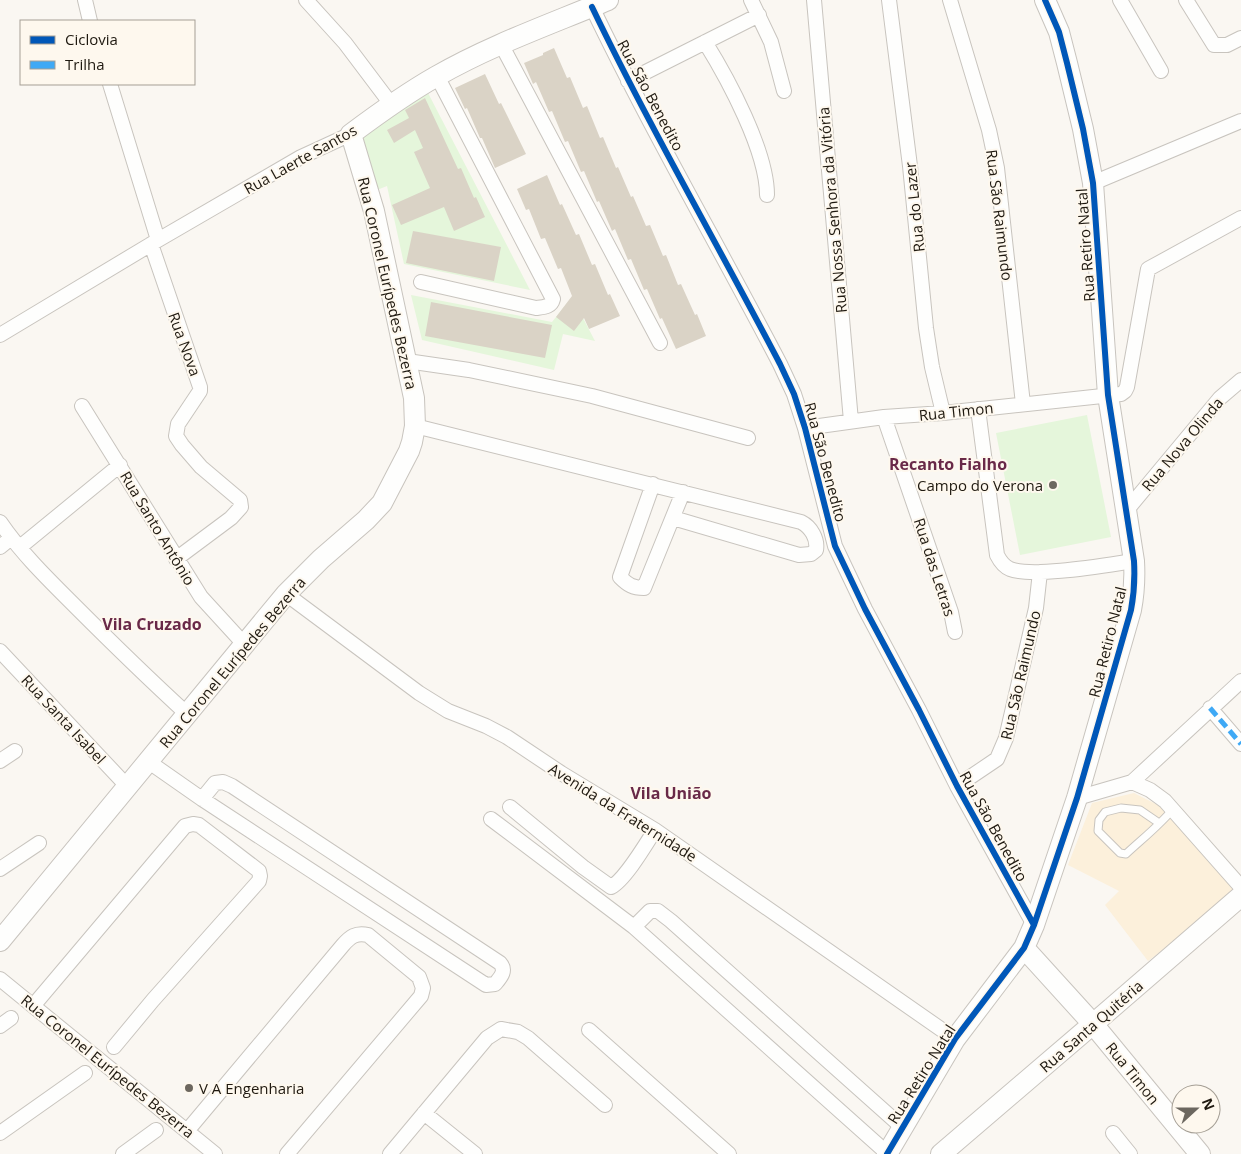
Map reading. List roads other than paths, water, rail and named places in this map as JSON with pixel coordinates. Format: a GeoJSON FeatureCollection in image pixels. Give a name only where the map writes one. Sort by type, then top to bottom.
{"type":"FeatureCollection","features":[{"type":"Feature","properties":{"kind":"street"},"geometry":{"type":"LineString","coordinates":[[85,0],[90,20]]}},
{"type":"Feature","properties":{"kind":"street"},"geometry":{"type":"LineString","coordinates":[[306,0],[345,43],[390,104]]}},
{"type":"Feature","properties":{"kind":"street"},"geometry":{"type":"LineString","coordinates":[[751,0],[771,42],[784,91]]}},
{"type":"Feature","properties":{"kind":"street","name":"Rua Nossa Senhora da Vitória"},"geometry":{"type":"LineString","coordinates":[[814,0],[851,421]]}},
{"type":"Feature","properties":{"kind":"street","name":"Rua do Lazer"},"geometry":{"type":"LineString","coordinates":[[889,0],[910,166],[926,328],[932,366],[943,413]]}},
{"type":"Feature","properties":{"kind":"street","name":"Rua São Raimundo"},"geometry":{"type":"LineString","coordinates":[[950,0],[989,130],[997,168],[1023,404]]}},
{"type":"Feature","properties":{"kind":"street","name":"Rua Retiro Natal"},"geometry":{"type":"LineString","coordinates":[[887,1154],[956,1039],[1024,948],[1034,925],[1077,798],[1131,610],[1135,581],[1134,562],[1108,395],[1093,183],[1083,129],[1059,32],[1045,0]]}},
{"type":"Feature","properties":{"kind":"street"},"geometry":{"type":"LineString","coordinates":[[1120,0],[1161,72]]}},
{"type":"Feature","properties":{"kind":"street"},"geometry":{"type":"LineString","coordinates":[[1186,0],[1214,45],[1227,45],[1241,38]]}},
{"type":"Feature","properties":{"kind":"street","name":"Rua Laerte Santos"},"geometry":{"type":"LineString","coordinates":[[0,336],[154,242],[300,157],[351,134],[390,104],[438,76],[501,44],[600,3]]}},
{"type":"Feature","properties":{"kind":"street","name":"Rua São Benedito"},"geometry":{"type":"LineString","coordinates":[[600,3],[628,81],[780,364],[794,394],[805,428],[835,546],[865,609],[957,786],[1034,925]]}},
{"type":"Feature","properties":{"kind":"street"},"geometry":{"type":"LineString","coordinates":[[628,81],[759,15]]}},
{"type":"Feature","properties":{"kind":"street"},"geometry":{"type":"LineString","coordinates":[[704,42],[722,71],[752,135],[767,182],[767,195]]}},
{"type":"Feature","properties":{"kind":"street"},"geometry":{"type":"LineString","coordinates":[[501,44],[660,343]]}},
{"type":"Feature","properties":{"kind":"street"},"geometry":{"type":"LineString","coordinates":[[421,282],[536,308],[551,304],[553,299],[438,76]]}},
{"type":"Feature","properties":{"kind":"street"},"geometry":{"type":"LineString","coordinates":[[110,85],[154,242]]}},
{"type":"Feature","properties":{"kind":"street"},"geometry":{"type":"LineString","coordinates":[[1093,183],[1241,121]]}},
{"type":"Feature","properties":{"kind":"street","name":"Rua Coronel Eurípedes Bezerra"},"geometry":{"type":"LineString","coordinates":[[0,941],[286,594],[382,503],[409,451],[416,426],[414,398],[374,211],[351,134]]}},
{"type":"Feature","properties":{"kind":"street"},"geometry":{"type":"LineString","coordinates":[[1108,395],[1121,394],[1127,387],[1148,269],[1241,218]]}},
{"type":"Feature","properties":{"kind":"street","name":"Rua Nova"},"geometry":{"type":"LineString","coordinates":[[154,242],[200,387],[200,391],[178,424],[176,436],[201,467],[235,494],[241,503],[241,507],[231,518],[176,559]]}},
{"type":"Feature","properties":{"kind":"street"},"geometry":{"type":"LineString","coordinates":[[407,361],[469,370],[592,396],[748,438]]}},
{"type":"Feature","properties":{"kind":"street","name":"Rua Nova Olinda"},"geometry":{"type":"LineString","coordinates":[[1126,511],[1220,398],[1241,380]]}},
{"type":"Feature","properties":{"kind":"street","name":"Rua Timon"},"geometry":{"type":"LineString","coordinates":[[805,428],[884,417],[943,413],[1108,395]]}},
{"type":"Feature","properties":{"kind":"street","name":"Rua Santo Antônio"},"geometry":{"type":"LineString","coordinates":[[82,406],[201,597],[244,644]]}},
{"type":"Feature","properties":{"kind":"street"},"geometry":{"type":"LineString","coordinates":[[978,409],[997,554],[1004,565],[1009,569],[1018,571],[1040,572],[1134,562]]}},
{"type":"Feature","properties":{"kind":"street","name":"Rua das Letras"},"geometry":{"type":"LineString","coordinates":[[884,417],[951,612],[955,632]]}},
{"type":"Feature","properties":{"kind":"street"},"geometry":{"type":"LineString","coordinates":[[416,426],[801,522],[807,524],[811,529],[817,544],[816,550],[811,554],[799,554],[672,518]]}},
{"type":"Feature","properties":{"kind":"street"},"geometry":{"type":"LineString","coordinates":[[10,544],[120,465]]}},
{"type":"Feature","properties":{"kind":"street"},"geometry":{"type":"LineString","coordinates":[[653,484],[620,577],[627,584],[635,588],[644,588],[683,492]]}},
{"type":"Feature","properties":{"kind":"street"},"geometry":{"type":"LineString","coordinates":[[0,522],[10,544],[186,713]]}},
{"type":"Feature","properties":{"kind":"street","name":"Rua São Raimundo"},"geometry":{"type":"LineString","coordinates":[[957,786],[997,759],[1002,751],[1036,608],[1040,572]]}},
{"type":"Feature","properties":{"kind":"street","name":"Avenida da Fraternidade"},"geometry":{"type":"LineString","coordinates":[[286,594],[419,693],[448,711],[486,726],[507,737],[561,773],[656,830],[956,1039]]}},
{"type":"Feature","properties":{"kind":"street","name":"Rua Santa Isabel"},"geometry":{"type":"LineString","coordinates":[[0,651],[128,786]]}},
{"type":"Feature","properties":{"kind":"street"},"geometry":{"type":"LineString","coordinates":[[1077,798],[1132,782],[1241,681]]}},
{"type":"Feature","properties":{"kind":"street"},"geometry":{"type":"LineString","coordinates":[[1210,708],[1241,744]]}},
{"type":"Feature","properties":{"kind":"street"},"geometry":{"type":"LineString","coordinates":[[0,761],[15,751]]}},
{"type":"Feature","properties":{"kind":"street"},"geometry":{"type":"LineString","coordinates":[[149,762],[202,799],[486,985],[495,984],[503,973],[504,970],[500,964],[232,786],[223,782],[215,783],[202,799]]}},
{"type":"Feature","properties":{"kind":"street"},"geometry":{"type":"LineString","coordinates":[[1132,782],[1150,790],[1166,801],[1241,887]]}},
{"type":"Feature","properties":{"kind":"street"},"geometry":{"type":"LineString","coordinates":[[510,807],[583,867],[611,887],[624,875],[656,830]]}},
{"type":"Feature","properties":{"kind":"street"},"geometry":{"type":"LineString","coordinates":[[491,819],[634,927],[887,1154]]}},
{"type":"Feature","properties":{"kind":"street"},"geometry":{"type":"LineString","coordinates":[[33,1006],[185,826],[199,824],[259,871],[259,881],[153,1000],[114,1047]]}},
{"type":"Feature","properties":{"kind":"street"},"geometry":{"type":"LineString","coordinates":[[0,869],[39,843]]}},
{"type":"Feature","properties":{"kind":"street","name":"Rua Santa Quitéria"},"geometry":{"type":"LineString","coordinates":[[940,1154],[1241,896]]}},
{"type":"Feature","properties":{"kind":"street"},"geometry":{"type":"LineString","coordinates":[[634,927],[650,911],[658,911],[902,1127]]}},
{"type":"Feature","properties":{"kind":"street"},"geometry":{"type":"LineString","coordinates":[[186,1130],[343,945],[356,934],[368,935],[419,977],[423,988],[421,996],[287,1154]]}},
{"type":"Feature","properties":{"kind":"street","name":"Rua Timon"},"geometry":{"type":"LineString","coordinates":[[1024,948],[1093,1024],[1200,1154]]}},
{"type":"Feature","properties":{"kind":"street","name":"Rua Coronel Eurípedes Bezerra"},"geometry":{"type":"LineString","coordinates":[[0,979],[215,1154]]}},
{"type":"Feature","properties":{"kind":"street"},"geometry":{"type":"LineString","coordinates":[[390,1154],[487,1038],[501,1029],[518,1032],[528,1038],[605,1105]]}},
{"type":"Feature","properties":{"kind":"street"},"geometry":{"type":"LineString","coordinates":[[590,1030],[729,1154]]}},
{"type":"Feature","properties":{"kind":"street"},"geometry":{"type":"LineString","coordinates":[[0,1133],[85,1073]]}},
{"type":"Feature","properties":{"kind":"street"},"geometry":{"type":"LineString","coordinates":[[424,1113],[475,1154]]}},
{"type":"Feature","properties":{"kind":"street"},"geometry":{"type":"LineString","coordinates":[[123,1154],[156,1130]]}},
{"type":"Feature","properties":{"kind":"street"},"geometry":{"type":"LineString","coordinates":[[1113,1133],[1125,1152]]}},
{"type":"Feature","properties":{"kind":"lane"},"geometry":{"type":"LineString","coordinates":[[1159,823],[1140,810],[1121,808],[1105,812],[1099,820],[1098,831],[1120,853],[1126,854],[1173,810]]}},
{"type":"Feature","properties":{"kind":"place","name":"Campo do Verona"},"geometry":{"type":"Point","coordinates":[1053,485]}},
{"type":"Feature","properties":{"kind":"place","name":"V A Engenharia"},"geometry":{"type":"Point","coordinates":[189,1088]}},
{"type":"Feature","properties":{"kind":"district","name":"Recanto Fialho"},"geometry":{"type":"Point","coordinates":[948,464]}},
{"type":"Feature","properties":{"kind":"district","name":"Vila Cruzado"},"geometry":{"type":"Point","coordinates":[152,624]}},
{"type":"Feature","properties":{"kind":"district","name":"Vila União"},"geometry":{"type":"Point","coordinates":[671,793]}}]}
